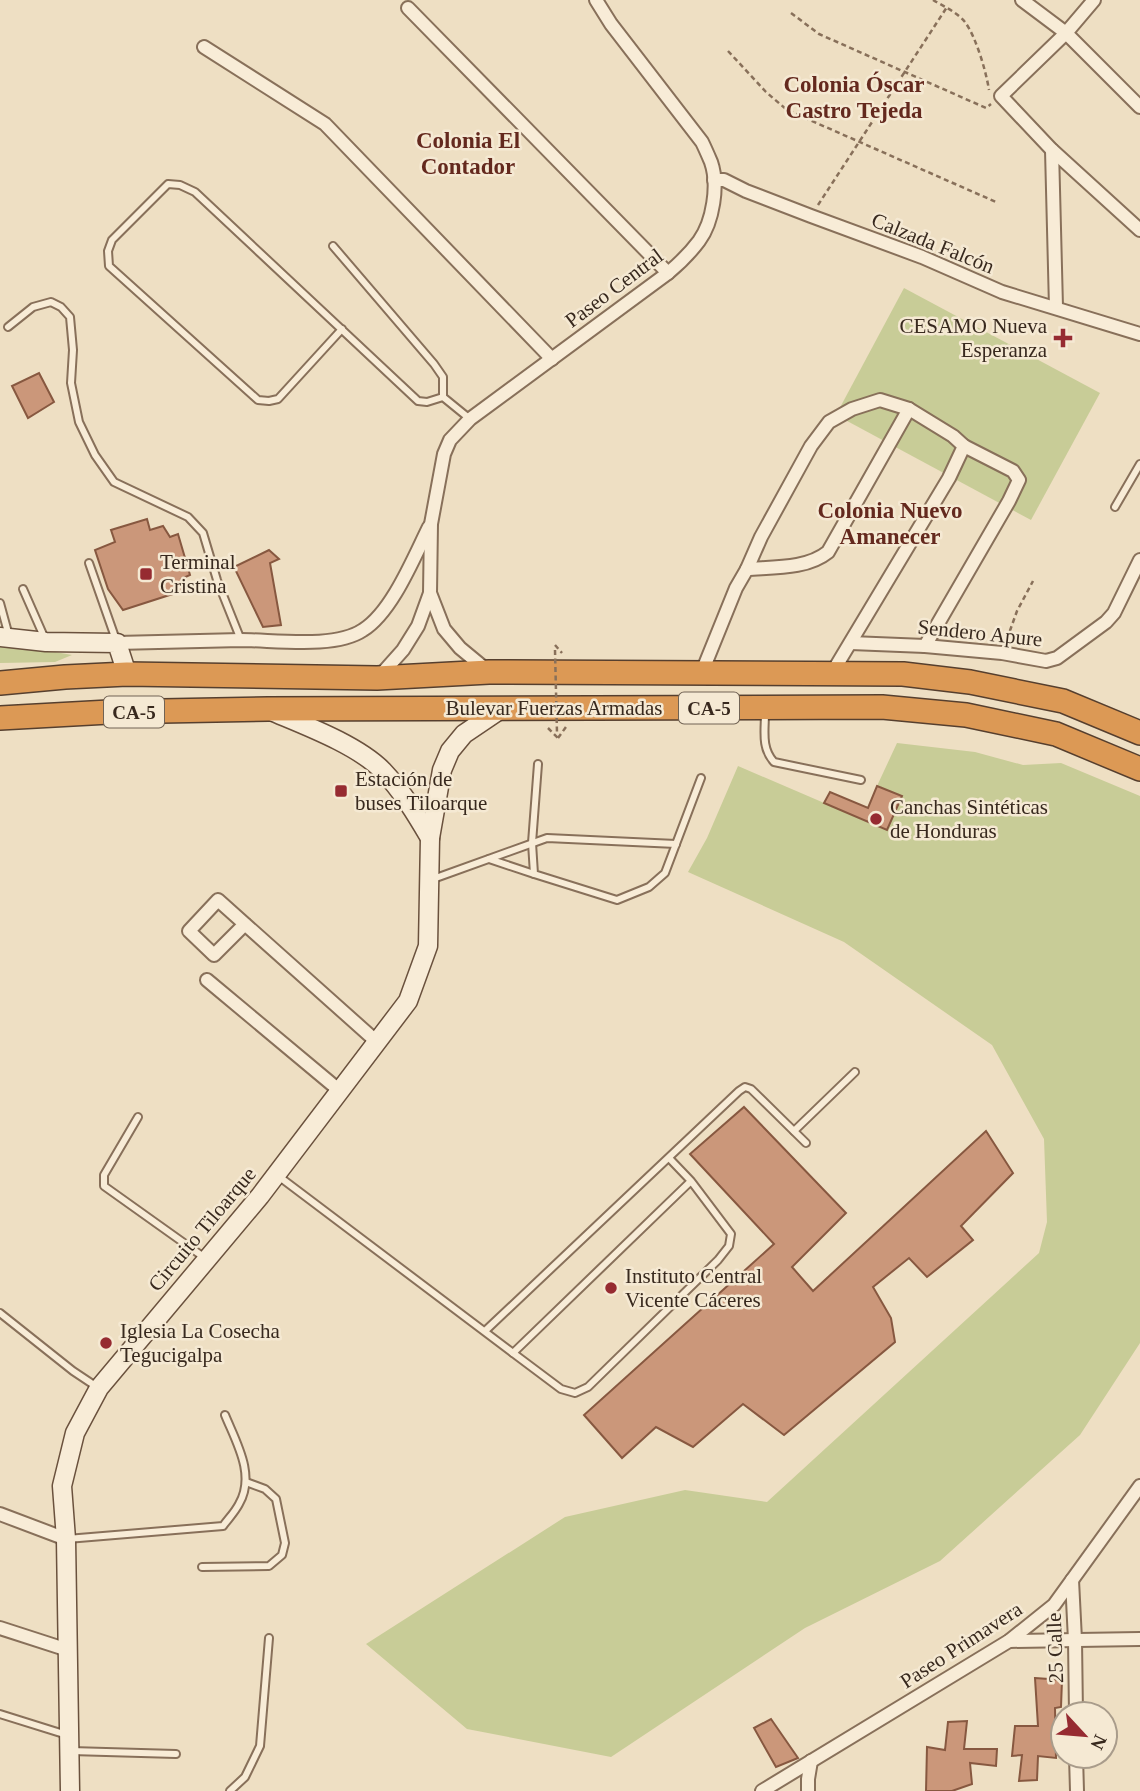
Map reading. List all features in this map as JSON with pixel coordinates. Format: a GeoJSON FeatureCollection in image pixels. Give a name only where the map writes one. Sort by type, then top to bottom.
{"type":"FeatureCollection","features":[{"type":"Feature","properties":{"kind":"highway","name":"Bulevar Fuerzas Armadas"},"geometry":{"type":"LineString","coordinates":[[0,683],[127,674],[377,678],[489,672],[903,674],[970,682],[1063,701],[1140,733]]}},
{"type":"Feature","properties":{"kind":"highway","name":"Bulevar Fuerzas Armadas"},"geometry":{"type":"LineString","coordinates":[[0,718],[109,712],[268,709],[882,707],[967,715],[1056,734],[1140,769]]}},
{"type":"Feature","properties":{"kind":"street","name":"Paseo Central"},"geometry":{"type":"LineString","coordinates":[[377,678],[403,650],[418,626],[430,593],[431,524],[444,454],[450,440],[470,419],[684,259],[701,239],[713,206],[714,180],[711,163],[702,142],[611,24],[596,0]]}},
{"type":"Feature","properties":{"kind":"street"},"geometry":{"type":"LineString","coordinates":[[1022,0],[1066,33],[1140,107]]}},
{"type":"Feature","properties":{"kind":"street"},"geometry":{"type":"LineString","coordinates":[[1094,0],[1066,33],[996,100],[1140,230]]}},
{"type":"Feature","properties":{"kind":"street"},"geometry":{"type":"LineString","coordinates":[[408,8],[668,273]]}},
{"type":"Feature","properties":{"kind":"street"},"geometry":{"type":"LineString","coordinates":[[204,47],[325,124],[552,359]]}},
{"type":"Feature","properties":{"kind":"street"},"geometry":{"type":"LineString","coordinates":[[1052,150],[1056,307]]}},
{"type":"Feature","properties":{"kind":"street","name":"Calzada Falcón"},"geometry":{"type":"LineString","coordinates":[[714,180],[724,180],[746,191],[922,257],[1002,292],[1140,334]]}},
{"type":"Feature","properties":{"kind":"street"},"geometry":{"type":"LineString","coordinates":[[702,672],[736,588],[811,446],[829,422],[852,409],[880,400],[909,409],[953,436],[964,446],[1013,471],[1019,480],[925,646]]}},
{"type":"Feature","properties":{"kind":"street"},"geometry":{"type":"LineString","coordinates":[[747,569],[795,566],[820,559],[828,552],[909,409]]}},
{"type":"Feature","properties":{"kind":"street"},"geometry":{"type":"LineString","coordinates":[[832,673],[949,478],[964,446]]}},
{"type":"Feature","properties":{"kind":"street"},"geometry":{"type":"LineString","coordinates":[[5,637],[46,642],[117,643],[241,640],[324,642],[346,638],[363,631],[378,618],[431,524]]}},
{"type":"Feature","properties":{"kind":"street","name":"Sendero Apure"},"geometry":{"type":"LineString","coordinates":[[850,643],[1002,653],[1046,661],[1057,658],[1106,622],[1114,613],[1140,560]]}},
{"type":"Feature","properties":{"kind":"street","name":"Paseo Central"},"geometry":{"type":"LineString","coordinates":[[430,593],[444,629],[460,648],[489,672]]}},
{"type":"Feature","properties":{"kind":"street"},"geometry":{"type":"LineString","coordinates":[[117,643],[127,674]]}},
{"type":"Feature","properties":{"kind":"street"},"geometry":{"type":"LineString","coordinates":[[268,709],[354,749],[381,768],[408,800],[430,838]]}},
{"type":"Feature","properties":{"kind":"street","name":"Circuito Tiloarque"},"geometry":{"type":"LineString","coordinates":[[70,1791],[66,1539],[62,1486],[75,1433],[99,1388],[276,1174],[408,1001],[428,946],[430,838],[442,770],[450,751],[464,734],[501,709]]}},
{"type":"Feature","properties":{"kind":"street"},"geometry":{"type":"LineString","coordinates":[[245,924],[214,955],[189,931],[218,900],[245,924],[377,1042]]}},
{"type":"Feature","properties":{"kind":"street"},"geometry":{"type":"LineString","coordinates":[[207,980],[340,1091]]}},
{"type":"Feature","properties":{"kind":"street","name":"Paseo Primavera"},"geometry":{"type":"LineString","coordinates":[[762,1791],[1009,1642],[1054,1605],[1140,1486]]}},
{"type":"Feature","properties":{"kind":"street"},"geometry":{"type":"LineString","coordinates":[[0,1514],[66,1539]]}},
{"type":"Feature","properties":{"kind":"street","name":"25 Calle"},"geometry":{"type":"LineString","coordinates":[[1072,1580],[1076,1700]]}},
{"type":"Feature","properties":{"kind":"street"},"geometry":{"type":"LineString","coordinates":[[0,1628],[68,1650]]}},
{"type":"Feature","properties":{"kind":"street"},"geometry":{"type":"LineString","coordinates":[[1009,1642],[1140,1639]]}},
{"type":"Feature","properties":{"kind":"street"},"geometry":{"type":"LineString","coordinates":[[808,1791],[811,1761]]}},
{"type":"Feature","properties":{"kind":"street"},"geometry":{"type":"LineString","coordinates":[[1076,1770],[1077,1791]]}},
{"type":"Feature","properties":{"kind":"lane"},"geometry":{"type":"LineString","coordinates":[[342,329],[278,399],[258,400],[109,266],[108,251],[112,240],[168,184],[180,185],[195,192],[342,329],[418,401],[427,402],[443,397]]}},
{"type":"Feature","properties":{"kind":"lane"},"geometry":{"type":"LineString","coordinates":[[333,246],[434,364],[443,377],[443,397]]}},
{"type":"Feature","properties":{"kind":"lane"},"geometry":{"type":"LineString","coordinates":[[8,327],[33,307],[51,302],[61,307],[70,317],[73,350],[71,383],[79,422],[95,455],[114,482],[188,517],[204,533],[217,580],[241,640]]}},
{"type":"Feature","properties":{"kind":"lane"},"geometry":{"type":"LineString","coordinates":[[443,397],[470,419]]}},
{"type":"Feature","properties":{"kind":"lane"},"geometry":{"type":"LineString","coordinates":[[1115,507],[1140,464]]}},
{"type":"Feature","properties":{"kind":"lane"},"geometry":{"type":"LineString","coordinates":[[89,563],[117,643]]}},
{"type":"Feature","properties":{"kind":"lane"},"geometry":{"type":"LineString","coordinates":[[23,589],[46,642]]}},
{"type":"Feature","properties":{"kind":"lane"},"geometry":{"type":"LineString","coordinates":[[0,603],[5,637]]}},
{"type":"Feature","properties":{"kind":"lane"},"geometry":{"type":"LineString","coordinates":[[765,707],[765,747],[774,762],[861,780]]}},
{"type":"Feature","properties":{"kind":"lane"},"geometry":{"type":"LineString","coordinates":[[534,874],[532,843],[538,764]]}},
{"type":"Feature","properties":{"kind":"lane"},"geometry":{"type":"LineString","coordinates":[[488,859],[617,900],[649,887],[665,873],[701,778]]}},
{"type":"Feature","properties":{"kind":"lane"},"geometry":{"type":"LineString","coordinates":[[429,880],[547,838],[676,844]]}},
{"type":"Feature","properties":{"kind":"lane"},"geometry":{"type":"LineString","coordinates":[[794,1131],[855,1072]]}},
{"type":"Feature","properties":{"kind":"lane"},"geometry":{"type":"LineString","coordinates":[[485,1331],[745,1087],[751,1089],[806,1143]]}},
{"type":"Feature","properties":{"kind":"lane"},"geometry":{"type":"LineString","coordinates":[[138,1117],[104,1175],[104,1186],[207,1259]]}},
{"type":"Feature","properties":{"kind":"lane"},"geometry":{"type":"LineString","coordinates":[[276,1174],[561,1389],[575,1393],[588,1387],[718,1260],[729,1246],[731,1234],[691,1181],[669,1158]]}},
{"type":"Feature","properties":{"kind":"lane"},"geometry":{"type":"LineString","coordinates":[[513,1353],[691,1181]]}},
{"type":"Feature","properties":{"kind":"lane"},"geometry":{"type":"LineString","coordinates":[[0,1313],[73,1371],[99,1388]]}},
{"type":"Feature","properties":{"kind":"lane"},"geometry":{"type":"LineString","coordinates":[[66,1539],[223,1526],[240,1503],[246,1482],[244,1464],[225,1415]]}},
{"type":"Feature","properties":{"kind":"lane"},"geometry":{"type":"LineString","coordinates":[[202,1567],[269,1566],[282,1555],[285,1543],[276,1499],[265,1489],[246,1482]]}},
{"type":"Feature","properties":{"kind":"lane"},"geometry":{"type":"LineString","coordinates":[[230,1791],[245,1777],[260,1746],[269,1638]]}},
{"type":"Feature","properties":{"kind":"lane"},"geometry":{"type":"LineString","coordinates":[[0,1714],[69,1743],[176,1754]]}},
{"type":"Feature","properties":{"kind":"path"},"geometry":{"type":"LineString","coordinates":[[791,13],[819,34],[986,108],[996,100],[964,21],[933,0]]}},
{"type":"Feature","properties":{"kind":"path"},"geometry":{"type":"LineString","coordinates":[[811,216],[947,7]]}},
{"type":"Feature","properties":{"kind":"path"},"geometry":{"type":"LineString","coordinates":[[728,51],[766,92],[787,110],[996,202]]}},
{"type":"Feature","properties":{"kind":"path"},"geometry":{"type":"LineString","coordinates":[[1002,653],[1017,611],[1032,581]]}},
{"type":"Feature","properties":{"kind":"path"},"geometry":{"type":"LineString","coordinates":[[555,648],[557,736]]}},
{"type":"Feature","properties":{"kind":"green space"},"geometry":{"type":"Polygon","coordinates":[[[904,288],[1100,393],[1031,520],[836,415],[904,288]]]}},
{"type":"Feature","properties":{"kind":"green space"},"geometry":{"type":"Polygon","coordinates":[[[0,644],[72,655],[55,662],[0,663],[0,644]]]}},
{"type":"Feature","properties":{"kind":"green space"},"geometry":{"type":"Polygon","coordinates":[[[897,743],[975,752],[1023,765],[1061,763],[1140,796],[1140,1343],[1080,1435],[940,1561],[805,1628],[611,1757],[467,1729],[366,1644],[565,1517],[685,1490],[767,1502],[1039,1253],[1047,1222],[1044,1139],[992,1045],[844,942],[688,872],[707,838],[738,766],[887,830],[901,796],[877,786],[897,743]]]}},
{"type":"Feature","properties":{"kind":"building"},"geometry":{"type":"Polygon","coordinates":[[[39,373],[54,402],[28,418],[12,386],[39,373]]]}},
{"type":"Feature","properties":{"kind":"building"},"geometry":{"type":"Polygon","coordinates":[[[147,519],[150,530],[163,526],[170,537],[178,534],[190,575],[181,579],[185,590],[123,610],[108,589],[95,550],[115,542],[111,530],[147,519]]]}},
{"type":"Feature","properties":{"kind":"building"},"geometry":{"type":"Polygon","coordinates":[[[269,550],[279,559],[270,563],[281,625],[263,627],[234,567],[269,550]]]}},
{"type":"Feature","properties":{"kind":"building","name":"Canchas Sintéticas de Honduras"},"geometry":{"type":"Polygon","coordinates":[[[877,786],[902,796],[887,830],[824,803],[830,792],[868,808],[877,786]]]}},
{"type":"Feature","properties":{"kind":"building"},"geometry":{"type":"Polygon","coordinates":[[[744,1107],[846,1213],[792,1267],[813,1291],[986,1131],[1013,1173],[961,1226],[973,1240],[927,1277],[909,1258],[873,1287],[891,1318],[895,1342],[784,1435],[743,1404],[693,1447],[656,1427],[622,1458],[584,1415],[774,1244],[690,1154],[744,1107]]]}},
{"type":"Feature","properties":{"kind":"building"},"geometry":{"type":"Polygon","coordinates":[[[1035,1678],[1062,1680],[1061,1700],[1049,1700],[1049,1757],[1038,1756],[1037,1780],[1019,1781],[1022,1755],[1012,1756],[1015,1726],[1038,1726],[1035,1678]]]}},
{"type":"Feature","properties":{"kind":"building"},"geometry":{"type":"Polygon","coordinates":[[[771,1719],[798,1758],[776,1767],[754,1728],[771,1719]]]}},
{"type":"Feature","properties":{"kind":"building"},"geometry":{"type":"Polygon","coordinates":[[[967,1721],[964,1749],[997,1749],[996,1766],[970,1763],[972,1784],[952,1791],[926,1791],[927,1747],[945,1750],[948,1722],[967,1721]]]}},
{"type":"Feature","properties":{"kind":"place","name":"CESAMO Nueva Esperanza"},"geometry":{"type":"Point","coordinates":[1063,338]}},
{"type":"Feature","properties":{"kind":"place","name":"Terminal Cristina"},"geometry":{"type":"Point","coordinates":[146,574]}},
{"type":"Feature","properties":{"kind":"place","name":"Estación de buses Tiloarque"},"geometry":{"type":"Point","coordinates":[341,791]}},
{"type":"Feature","properties":{"kind":"place","name":"Canchas Sintéticas de Honduras"},"geometry":{"type":"Point","coordinates":[876,819]}},
{"type":"Feature","properties":{"kind":"place","name":"Instituto Central Vicente Cáceres"},"geometry":{"type":"Point","coordinates":[611,1288]}},
{"type":"Feature","properties":{"kind":"place","name":"Iglesia La Cosecha Tegucigalpa"},"geometry":{"type":"Point","coordinates":[106,1343]}},
{"type":"Feature","properties":{"kind":"district","name":"Colonia Óscar Castro Tejeda"},"geometry":{"type":"Point","coordinates":[854,97]}},
{"type":"Feature","properties":{"kind":"district","name":"Colonia El Contador"},"geometry":{"type":"Point","coordinates":[468,153]}},
{"type":"Feature","properties":{"kind":"district","name":"Colonia Nuevo Amanecer"},"geometry":{"type":"Point","coordinates":[890,523]}}]}
